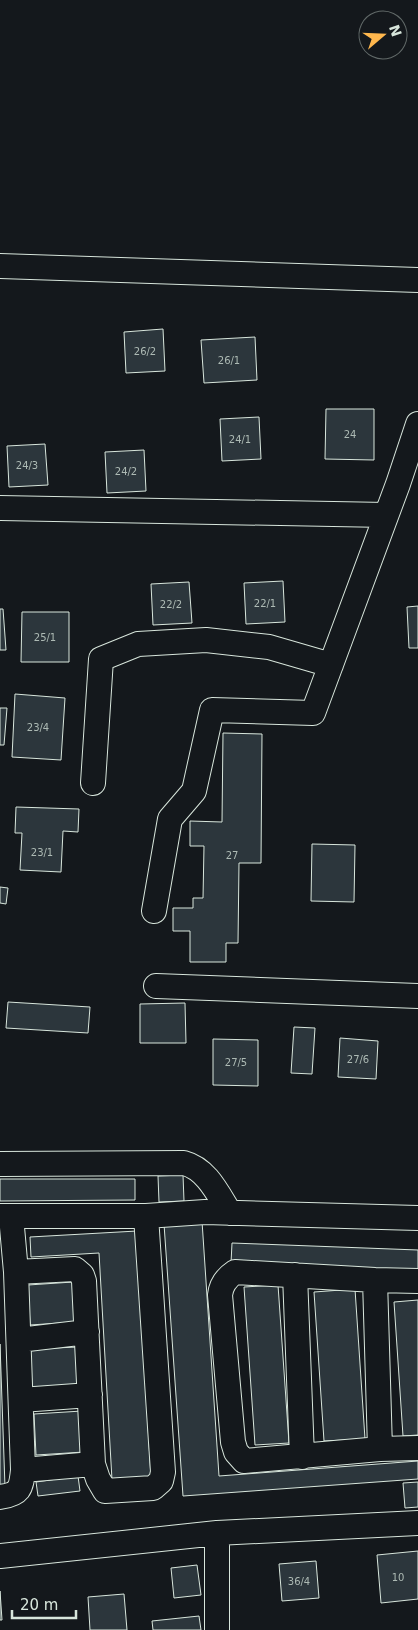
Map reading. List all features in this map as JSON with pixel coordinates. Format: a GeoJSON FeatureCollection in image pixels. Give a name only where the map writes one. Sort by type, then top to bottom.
{"type":"FeatureCollection","features":[{"type":"Feature","properties":{"kind":"lane"},"geometry":{"type":"LineString","coordinates":[[0,266],[418,280]]}},
{"type":"Feature","properties":{"kind":"lane"},"geometry":{"type":"LineString","coordinates":[[154,911],[170,819],[194,791],[212,710],[313,713],[418,424]]}},
{"type":"Feature","properties":{"kind":"lane"},"geometry":{"type":"LineString","coordinates":[[0,508],[386,515]]}},
{"type":"Feature","properties":{"kind":"lane"},"geometry":{"type":"LineString","coordinates":[[93,783],[101,659],[138,644],[206,640],[269,648],[330,665]]}},
{"type":"Feature","properties":{"kind":"lane"},"geometry":{"type":"LineString","coordinates":[[156,986],[418,996]]}},
{"type":"Feature","properties":{"kind":"lane"},"geometry":{"type":"LineString","coordinates":[[0,1164],[184,1163],[192,1165],[204,1175],[230,1213]]}},
{"type":"Feature","properties":{"kind":"lane"},"geometry":{"type":"LineString","coordinates":[[0,1497],[12,1495],[18,1491],[22,1483],[16,1272],[5,1216],[146,1216],[205,1212],[418,1218]]}},
{"type":"Feature","properties":{"kind":"lane"},"geometry":{"type":"LineString","coordinates":[[16,1272],[75,1269],[82,1275],[87,1332],[93,1464],[98,1479],[105,1491],[154,1488],[161,1481],[163,1472],[146,1216]]}},
{"type":"Feature","properties":{"kind":"lane"},"geometry":{"type":"LineString","coordinates":[[418,1281],[235,1272],[224,1281],[220,1295],[233,1442],[236,1452],[244,1461],[380,1449],[418,1448]]}},
{"type":"Feature","properties":{"kind":"lane"},"geometry":{"type":"LineString","coordinates":[[295,1276],[302,1457]]}},
{"type":"Feature","properties":{"kind":"lane"},"geometry":{"type":"LineString","coordinates":[[375,1280],[380,1449]]}},
{"type":"Feature","properties":{"kind":"lane"},"geometry":{"type":"LineString","coordinates":[[19,1340],[87,1332]]}},
{"type":"Feature","properties":{"kind":"lane"},"geometry":{"type":"LineString","coordinates":[[21,1400],[90,1396]]}},
{"type":"Feature","properties":{"kind":"lane"},"geometry":{"type":"LineString","coordinates":[[22,1470],[93,1464]]}},
{"type":"Feature","properties":{"kind":"lane"},"geometry":{"type":"LineString","coordinates":[[0,1556],[217,1533],[418,1522]]}},
{"type":"Feature","properties":{"kind":"lane"},"geometry":{"type":"LineString","coordinates":[[217,1533],[217,1630]]}},
{"type":"Feature","properties":{"kind":"building"},"geometry":{"type":"Polygon","coordinates":[[[163,329],[165,371],[126,373],[124,332],[163,329]]]}},
{"type":"Feature","properties":{"kind":"building"},"geometry":{"type":"Polygon","coordinates":[[[255,337],[257,380],[204,383],[201,340],[255,337]]]}},
{"type":"Feature","properties":{"kind":"building"},"geometry":{"type":"Polygon","coordinates":[[[326,409],[374,409],[374,460],[325,459],[326,409]]]}},
{"type":"Feature","properties":{"kind":"building"},"geometry":{"type":"Polygon","coordinates":[[[259,417],[261,459],[222,461],[220,419],[259,417]]]}},
{"type":"Feature","properties":{"kind":"building"},"geometry":{"type":"Polygon","coordinates":[[[45,444],[48,485],[9,487],[7,446],[45,444]]]}},
{"type":"Feature","properties":{"kind":"building"},"geometry":{"type":"Polygon","coordinates":[[[144,450],[146,491],[107,493],[105,452],[144,450]]]}},
{"type":"Feature","properties":{"kind":"building"},"geometry":{"type":"Polygon","coordinates":[[[283,581],[285,622],[246,624],[244,583],[283,581]]]}},
{"type":"Feature","properties":{"kind":"building"},"geometry":{"type":"Polygon","coordinates":[[[189,582],[192,623],[153,625],[151,584],[189,582]]]}},
{"type":"Feature","properties":{"kind":"building"},"geometry":{"type":"Polygon","coordinates":[[[418,606],[418,648],[409,648],[407,607],[418,606]]]}},
{"type":"Feature","properties":{"kind":"building"},"geometry":{"type":"Polygon","coordinates":[[[0,609],[3,609],[6,650],[0,650],[0,609]]]}},
{"type":"Feature","properties":{"kind":"building"},"geometry":{"type":"Polygon","coordinates":[[[22,612],[69,612],[69,662],[21,662],[22,612]]]}},
{"type":"Feature","properties":{"kind":"building"},"geometry":{"type":"Polygon","coordinates":[[[15,694],[65,698],[61,760],[12,757],[15,694]]]}},
{"type":"Feature","properties":{"kind":"building"},"geometry":{"type":"Polygon","coordinates":[[[0,708],[7,708],[4,745],[0,745],[0,708]]]}},
{"type":"Feature","properties":{"kind":"building"},"geometry":{"type":"Polygon","coordinates":[[[223,733],[262,734],[261,863],[239,863],[238,943],[226,943],[226,962],[190,962],[190,931],[173,931],[173,908],[193,908],[193,898],[203,898],[204,846],[190,846],[190,821],[222,822],[223,733]]]}},
{"type":"Feature","properties":{"kind":"building"},"geometry":{"type":"Polygon","coordinates":[[[16,807],[79,809],[78,832],[63,831],[61,872],[20,870],[22,833],[15,833],[16,807]]]}},
{"type":"Feature","properties":{"kind":"building"},"geometry":{"type":"Polygon","coordinates":[[[312,844],[355,845],[354,902],[311,901],[312,844]]]}},
{"type":"Feature","properties":{"kind":"building"},"geometry":{"type":"Polygon","coordinates":[[[0,887],[8,888],[6,904],[0,903],[0,887]]]}},
{"type":"Feature","properties":{"kind":"building"},"geometry":{"type":"Polygon","coordinates":[[[8,1002],[90,1007],[88,1033],[6,1028],[8,1002]]]}},
{"type":"Feature","properties":{"kind":"building"},"geometry":{"type":"Polygon","coordinates":[[[185,1003],[186,1043],[140,1043],[140,1004],[185,1003]]]}},
{"type":"Feature","properties":{"kind":"building"},"geometry":{"type":"Polygon","coordinates":[[[294,1027],[315,1028],[312,1074],[291,1073],[294,1027]]]}},
{"type":"Feature","properties":{"kind":"building"},"geometry":{"type":"Polygon","coordinates":[[[340,1038],[378,1041],[376,1079],[338,1077],[340,1038]]]}},
{"type":"Feature","properties":{"kind":"building"},"geometry":{"type":"Polygon","coordinates":[[[213,1039],[258,1040],[258,1086],[213,1085],[213,1039]]]}},
{"type":"Feature","properties":{"kind":"building"},"geometry":{"type":"Polygon","coordinates":[[[183,1175],[184,1201],[159,1202],[158,1176],[183,1175]]]}},
{"type":"Feature","properties":{"kind":"building"},"geometry":{"type":"Polygon","coordinates":[[[0,1179],[135,1179],[135,1200],[0,1201],[0,1179]]]}},
{"type":"Feature","properties":{"kind":"building"},"geometry":{"type":"Polygon","coordinates":[[[202,1221],[219,1476],[418,1461],[418,1479],[183,1496],[164,1224],[202,1221]]]}},
{"type":"Feature","properties":{"kind":"building"},"geometry":{"type":"Polygon","coordinates":[[[137,1231],[151,1478],[112,1480],[99,1253],[31,1257],[30,1237],[137,1231]]]}},
{"type":"Feature","properties":{"kind":"building"},"geometry":{"type":"Polygon","coordinates":[[[232,1243],[418,1250],[418,1270],[231,1263],[232,1243]]]}},
{"type":"Feature","properties":{"kind":"building"},"geometry":{"type":"Polygon","coordinates":[[[73,1282],[75,1322],[30,1325],[28,1285],[73,1282]]]}},
{"type":"Feature","properties":{"kind":"building"},"geometry":{"type":"Polygon","coordinates":[[[278,1285],[289,1443],[255,1445],[244,1287],[278,1285]]]}},
{"type":"Feature","properties":{"kind":"building"},"geometry":{"type":"Polygon","coordinates":[[[355,1289],[365,1439],[324,1441],[314,1292],[355,1289]]]}},
{"type":"Feature","properties":{"kind":"building"},"geometry":{"type":"Polygon","coordinates":[[[418,1300],[418,1435],[403,1436],[394,1302],[418,1300]]]}},
{"type":"Feature","properties":{"kind":"building"},"geometry":{"type":"Polygon","coordinates":[[[0,1344],[5,1487],[0,1488],[0,1344]]]}},
{"type":"Feature","properties":{"kind":"building"},"geometry":{"type":"Polygon","coordinates":[[[78,1347],[81,1385],[32,1387],[30,1349],[78,1347]]]}},
{"type":"Feature","properties":{"kind":"building"},"geometry":{"type":"Polygon","coordinates":[[[82,1411],[84,1452],[36,1455],[34,1414],[82,1411]]]}},
{"type":"Feature","properties":{"kind":"building"},"geometry":{"type":"Polygon","coordinates":[[[78,1476],[80,1491],[38,1496],[36,1482],[78,1476]]]}},
{"type":"Feature","properties":{"kind":"building"},"geometry":{"type":"Polygon","coordinates":[[[418,1482],[418,1507],[405,1508],[403,1483],[418,1482]]]}},
{"type":"Feature","properties":{"kind":"building"},"geometry":{"type":"Polygon","coordinates":[[[418,1551],[418,1599],[381,1603],[377,1555],[418,1551]]]}},
{"type":"Feature","properties":{"kind":"building"},"geometry":{"type":"Polygon","coordinates":[[[316,1561],[319,1598],[282,1601],[279,1564],[316,1561]]]}},
{"type":"Feature","properties":{"kind":"building"},"geometry":{"type":"Polygon","coordinates":[[[197,1565],[201,1595],[174,1598],[171,1568],[197,1565]]]}},
{"type":"Feature","properties":{"kind":"building"},"geometry":{"type":"Polygon","coordinates":[[[0,1591],[2,1620],[0,1620],[0,1591]]]}},
{"type":"Feature","properties":{"kind":"building"},"geometry":{"type":"Polygon","coordinates":[[[124,1594],[127,1630],[90,1630],[88,1597],[124,1594]]]}},
{"type":"Feature","properties":{"kind":"building"},"geometry":{"type":"Polygon","coordinates":[[[199,1616],[201,1630],[153,1630],[152,1621],[199,1616]]]}}]}
